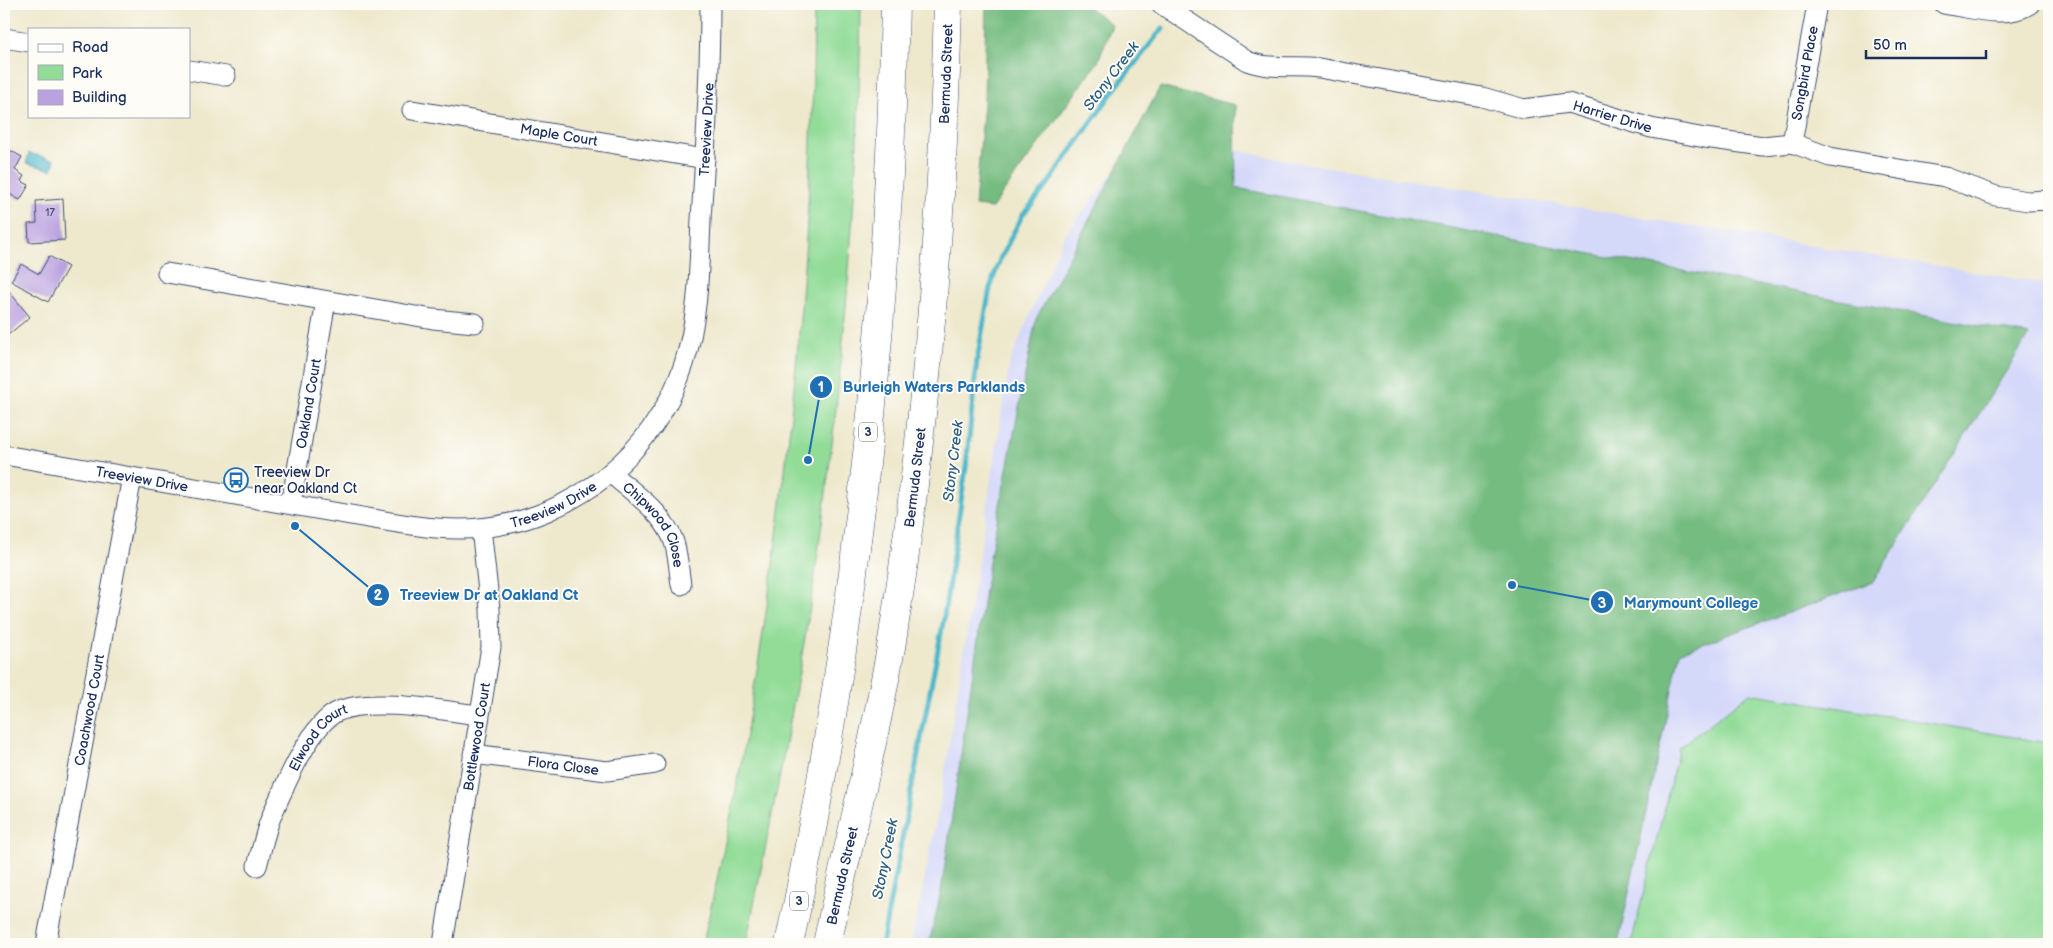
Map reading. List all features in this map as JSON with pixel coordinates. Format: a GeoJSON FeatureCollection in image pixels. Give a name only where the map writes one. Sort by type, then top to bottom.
{"type":"FeatureCollection","features":[{"type":"Feature","properties":{"kind":"main road","name":"3"},"geometry":{"type":"LineString","coordinates":[[789,944],[832,715],[864,476],[886,240],[895,4]]}},
{"type":"Feature","properties":{"kind":"main road","name":"Bermuda Street"},"geometry":{"type":"LineString","coordinates":[[827,944],[892,642],[914,488],[931,334],[941,192],[948,4]]}},
{"type":"Feature","properties":{"kind":"street","name":"Treeview Drive"},"geometry":{"type":"LineString","coordinates":[[4,455],[428,528],[481,528],[511,524],[544,513],[589,490],[610,473],[648,432],[667,403],[683,366],[690,343],[697,298],[705,158],[710,4]]}},
{"type":"Feature","properties":{"kind":"street","name":"Harrier Drive"},"geometry":{"type":"LineString","coordinates":[[1161,4],[1247,62],[1259,66],[1296,65],[1319,68],[1490,98],[1524,108],[1568,103],[1651,128],[1744,144],[1763,146],[1792,143],[1830,157],[1944,177],[1996,196],[2028,201],[2049,200]]}},
{"type":"Feature","properties":{"kind":"street","name":"Songbird Place"},"geometry":{"type":"LineString","coordinates":[[1792,143],[1817,4]]}},
{"type":"Feature","properties":{"kind":"street"},"geometry":{"type":"LineString","coordinates":[[1944,4],[1997,12],[2017,10],[2030,4]]}},
{"type":"Feature","properties":{"kind":"street"},"geometry":{"type":"LineString","coordinates":[[4,38],[28,42]]}},
{"type":"Feature","properties":{"kind":"street"},"geometry":{"type":"LineString","coordinates":[[190,70],[226,76]]}},
{"type":"Feature","properties":{"kind":"street","name":"Maple Court"},"geometry":{"type":"LineString","coordinates":[[412,110],[705,158]]}},
{"type":"Feature","properties":{"kind":"street"},"geometry":{"type":"LineString","coordinates":[[168,273],[326,301],[475,323]]}},
{"type":"Feature","properties":{"kind":"street","name":"Oakland Court"},"geometry":{"type":"LineString","coordinates":[[290,504],[326,301]]}},
{"type":"Feature","properties":{"kind":"street","name":"Chipwood Close"},"geometry":{"type":"LineString","coordinates":[[610,473],[649,506],[668,530],[674,543],[681,585]]}},
{"type":"Feature","properties":{"kind":"street","name":"Coachwood Court"},"geometry":{"type":"LineString","coordinates":[[46,944],[132,477]]}},
{"type":"Feature","properties":{"kind":"street","name":"Bottlewood Court"},"geometry":{"type":"LineString","coordinates":[[443,944],[488,668],[491,629],[481,528]]}},
{"type":"Feature","properties":{"kind":"street","name":"Elwood Court"},"geometry":{"type":"LineString","coordinates":[[257,866],[271,816],[313,732],[325,720],[339,711],[356,707],[411,706],[479,716]]}},
{"type":"Feature","properties":{"kind":"street","name":"Flora Close"},"geometry":{"type":"LineString","coordinates":[[473,754],[600,771],[630,769],[655,764]]}},
{"type":"Feature","properties":{"kind":"shaded area"},"geometry":{"type":"Polygon","coordinates":[[[1146,130],[1273,158],[2049,284],[2049,944],[911,944],[939,808],[1010,361],[1064,236],[1146,130]]]}},
{"type":"Feature","properties":{"kind":"green space"},"geometry":{"type":"Polygon","coordinates":[[[814,4],[861,4],[860,67],[850,256],[832,445],[817,563],[799,672],[746,944],[703,944],[742,758],[772,571],[784,476],[803,288],[809,193],[814,4]]]}},
{"type":"Feature","properties":{"kind":"green space"},"geometry":{"type":"Polygon","coordinates":[[[986,4],[1085,4],[1112,25],[1098,62],[992,208],[975,206],[984,103],[986,4]]]}},
{"type":"Feature","properties":{"kind":"green space"},"geometry":{"type":"Polygon","coordinates":[[[1160,87],[1235,105],[1236,188],[2029,335],[1873,582],[1680,652],[1618,944],[929,944],[941,892],[989,562],[1036,319],[1160,87]]]}},
{"type":"Feature","properties":{"kind":"green space"},"geometry":{"type":"Polygon","coordinates":[[[1750,693],[2049,743],[2049,944],[1631,944],[1679,748],[1750,693]]]}},
{"type":"Feature","properties":{"kind":"water"},"geometry":{"type":"Polygon","coordinates":[[[29,153],[55,160],[52,170],[26,163],[29,153]]]}},
{"type":"Feature","properties":{"kind":"building"},"geometry":{"type":"Polygon","coordinates":[[[4,147],[22,157],[15,170],[24,176],[21,181],[29,185],[20,200],[4,191],[4,147]]]}},
{"type":"Feature","properties":{"kind":"building"},"geometry":{"type":"Polygon","coordinates":[[[63,199],[65,240],[29,242],[28,224],[37,223],[36,201],[63,199]]]}},
{"type":"Feature","properties":{"kind":"building"},"geometry":{"type":"Polygon","coordinates":[[[49,256],[68,267],[48,302],[11,281],[21,264],[39,274],[49,256]]]}},
{"type":"Feature","properties":{"kind":"building"},"geometry":{"type":"Polygon","coordinates":[[[4,285],[30,317],[4,338],[4,285]]]}},
{"type":"Feature","properties":{"kind":"waterway","name":"Stony Creek"},"geometry":{"type":"LineString","coordinates":[[882,944],[943,623],[966,468],[977,360],[990,288],[1000,259],[1022,216],[1045,188],[1114,90],[1163,28]]}},
{"type":"Feature","properties":{"kind":"place","name":"Burleigh Waters Parklands"},"geometry":{"type":"Point","coordinates":[808,460]}},
{"type":"Feature","properties":{"kind":"place","name":"Treeview Dr near Oakland Ct"},"geometry":{"type":"Point","coordinates":[236,480]}},
{"type":"Feature","properties":{"kind":"place","name":"Treeview Dr at Oakland Ct"},"geometry":{"type":"Point","coordinates":[295,526]}},
{"type":"Feature","properties":{"kind":"place","name":"Marymount College"},"geometry":{"type":"Point","coordinates":[1512,585]}}]}
